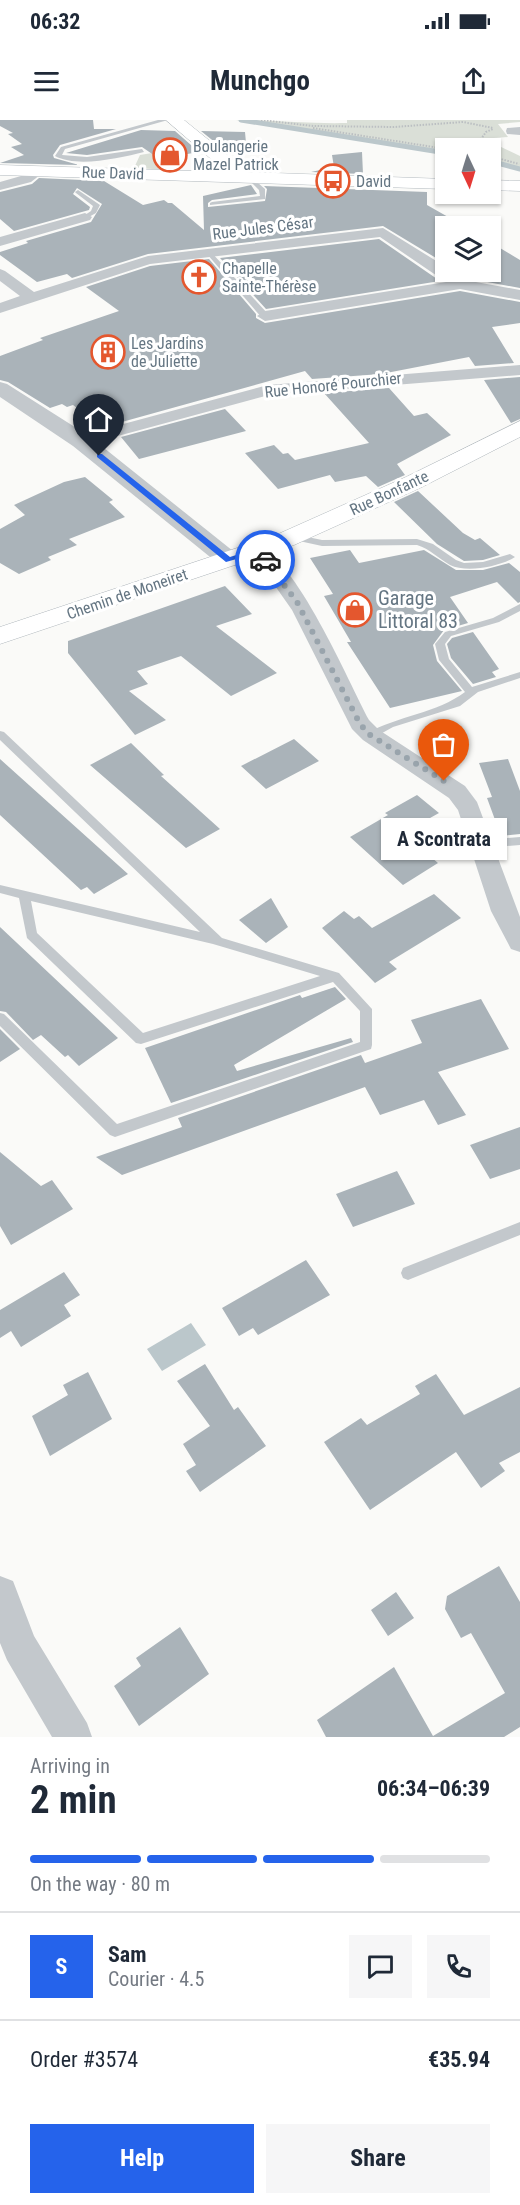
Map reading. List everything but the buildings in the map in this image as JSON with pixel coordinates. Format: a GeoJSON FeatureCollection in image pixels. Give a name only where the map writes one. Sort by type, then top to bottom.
{"type":"FeatureCollection","features":[{"type":"Feature","properties":{"kind":"main road"},"geometry":{"type":"LineString","coordinates":[[174,120],[243,177]]}},
{"type":"Feature","properties":{"kind":"main road","name":"Rue David"},"geometry":{"type":"LineString","coordinates":[[1,179],[32,170],[435,184]]}},
{"type":"Feature","properties":{"kind":"main road"},"geometry":{"type":"LineString","coordinates":[[501,185],[520,186]]}},
{"type":"Feature","properties":{"kind":"main road","name":"Rue Bonfante"},"geometry":{"type":"LineString","coordinates":[[255,551],[293,537],[414,482],[520,428]]}},
{"type":"Feature","properties":{"kind":"main road","name":"Chemin de Moneiret"},"geometry":{"type":"LineString","coordinates":[[0,636],[255,551]]}},
{"type":"Feature","properties":{"kind":"street"},"geometry":{"type":"LineString","coordinates":[[0,242],[86,217]]}},
{"type":"Feature","properties":{"kind":"street","name":"Rue Jules César"},"geometry":{"type":"LineString","coordinates":[[0,308],[147,260],[383,232],[460,284],[520,295]]}},
{"type":"Feature","properties":{"kind":"street"},"geometry":{"type":"LineString","coordinates":[[0,274],[32,297]]}},
{"type":"Feature","properties":{"kind":"street"},"geometry":{"type":"LineString","coordinates":[[265,316],[460,284]]}},
{"type":"Feature","properties":{"kind":"street","name":"Rue Honoré Pourchier"},"geometry":{"type":"LineString","coordinates":[[81,441],[267,390],[520,370]]}},
{"type":"Feature","properties":{"kind":"street"},"geometry":{"type":"LineString","coordinates":[[0,388],[81,441],[229,560]]}},
{"type":"Feature","properties":{"kind":"street"},"geometry":{"type":"LineString","coordinates":[[255,551],[270,564],[297,602],[360,724],[370,735],[457,792],[469,808],[479,844],[504,911],[520,942]]}},
{"type":"Feature","properties":{"kind":"street"},"geometry":{"type":"LineString","coordinates":[[0,1594],[20,1647],[73,1737]]}},
{"type":"Feature","properties":{"kind":"lane"},"geometry":{"type":"LineString","coordinates":[[142,151],[104,157],[66,158],[58,156],[63,148],[165,120]]}},
{"type":"Feature","properties":{"kind":"lane"},"geometry":{"type":"LineString","coordinates":[[212,204],[262,198],[262,189],[243,177]]}},
{"type":"Feature","properties":{"kind":"lane"},"geometry":{"type":"LineString","coordinates":[[78,192],[97,205],[94,212],[86,217]]}},
{"type":"Feature","properties":{"kind":"lane"},"geometry":{"type":"LineString","coordinates":[[209,253],[265,316]]}},
{"type":"Feature","properties":{"kind":"lane"},"geometry":{"type":"LineString","coordinates":[[293,537],[322,543],[417,542],[428,544],[452,561],[467,567],[510,557]]}},
{"type":"Feature","properties":{"kind":"lane"},"geometry":{"type":"LineString","coordinates":[[471,693],[444,660],[440,644],[448,634],[496,620],[520,607]]}},
{"type":"Feature","properties":{"kind":"lane"},"geometry":{"type":"LineString","coordinates":[[370,735],[389,725],[456,704],[471,693],[520,675]]}},
{"type":"Feature","properties":{"kind":"lane"},"geometry":{"type":"LineString","coordinates":[[0,734],[218,941]]}},
{"type":"Feature","properties":{"kind":"lane"},"geometry":{"type":"LineString","coordinates":[[479,844],[520,841]]}},
{"type":"Feature","properties":{"kind":"lane"},"geometry":{"type":"LineString","coordinates":[[0,889],[218,941],[334,976],[366,1009],[366,1045],[115,1131],[0,1018]]}},
{"type":"Feature","properties":{"kind":"lane"},"geometry":{"type":"LineString","coordinates":[[24,894],[31,934],[141,1039],[334,976]]}},
{"type":"Feature","properties":{"kind":"lane"},"geometry":{"type":"LineString","coordinates":[[408,1273],[520,1228]]}},
{"type":"Feature","properties":{"kind":"path"},"geometry":{"type":"LineString","coordinates":[[261,120],[435,146]]}},
{"type":"Feature","properties":{"kind":"path"},"geometry":{"type":"LineString","coordinates":[[350,120],[350,125]]}},
{"type":"Feature","properties":{"kind":"path"},"geometry":{"type":"LineString","coordinates":[[285,124],[394,127],[452,122],[516,131]]}},
{"type":"Feature","properties":{"kind":"path"},"geometry":{"type":"LineString","coordinates":[[482,138],[486,132],[494,128]]}},
{"type":"Feature","properties":{"kind":"path"},"geometry":{"type":"LineString","coordinates":[[501,159],[520,164]]}},
{"type":"Feature","properties":{"kind":"shaded area"},"geometry":{"type":"Polygon","coordinates":[[[236,120],[347,123],[347,120],[520,120],[520,122],[498,124],[508,137],[435,138],[435,151],[236,120]]]}},
{"type":"Feature","properties":{"kind":"shaded area"},"geometry":{"type":"Polygon","coordinates":[[[501,147],[520,156],[520,169],[501,164],[501,147]]]}},
{"type":"Feature","properties":{"kind":"shaded area"},"geometry":{"type":"Polygon","coordinates":[[[152,153],[172,170],[134,168],[140,155],[152,153]]]}},
{"type":"Feature","properties":{"kind":"shaded area"},"geometry":{"type":"Polygon","coordinates":[[[191,1323],[206,1345],[162,1371],[147,1349],[191,1323]]]}},
{"type":"Feature","properties":{"kind":"waterway"},"geometry":{"type":"LineString","coordinates":[[241,120],[435,151]]}},
{"type":"Feature","properties":{"kind":"waterway"},"geometry":{"type":"LineString","coordinates":[[501,164],[520,169]]}},
{"type":"Feature","properties":{"kind":"way so far"},"geometry":{"type":"LineString","coordinates":[[265,560],[297,602],[360,724],[370,735],[444,781]]}},
{"type":"Feature","properties":{"kind":"place","name":"Boulangerie Mazel Patrick"},"geometry":{"type":"Point","coordinates":[170,155]}},
{"type":"Feature","properties":{"kind":"place","name":"David"},"geometry":{"type":"Point","coordinates":[333,181]}},
{"type":"Feature","properties":{"kind":"place","name":"Chapelle Sainte-Thérèse"},"geometry":{"type":"Point","coordinates":[199,277]}},
{"type":"Feature","properties":{"kind":"place","name":"Les Jardins de Juliette"},"geometry":{"type":"Point","coordinates":[108,352]}},
{"type":"Feature","properties":{"kind":"place","name":"Garage Littoral 83"},"geometry":{"type":"Point","coordinates":[355,610]}},
{"type":"Feature","properties":{"kind":"place","name":"A Scontrata"},"geometry":{"type":"Point","coordinates":[444,781]}},
{"type":"Feature","properties":{"kind":"route"},"geometry":{"type":"LineString","coordinates":[[99,456],[229,560],[255,551],[265,560]]}}]}
